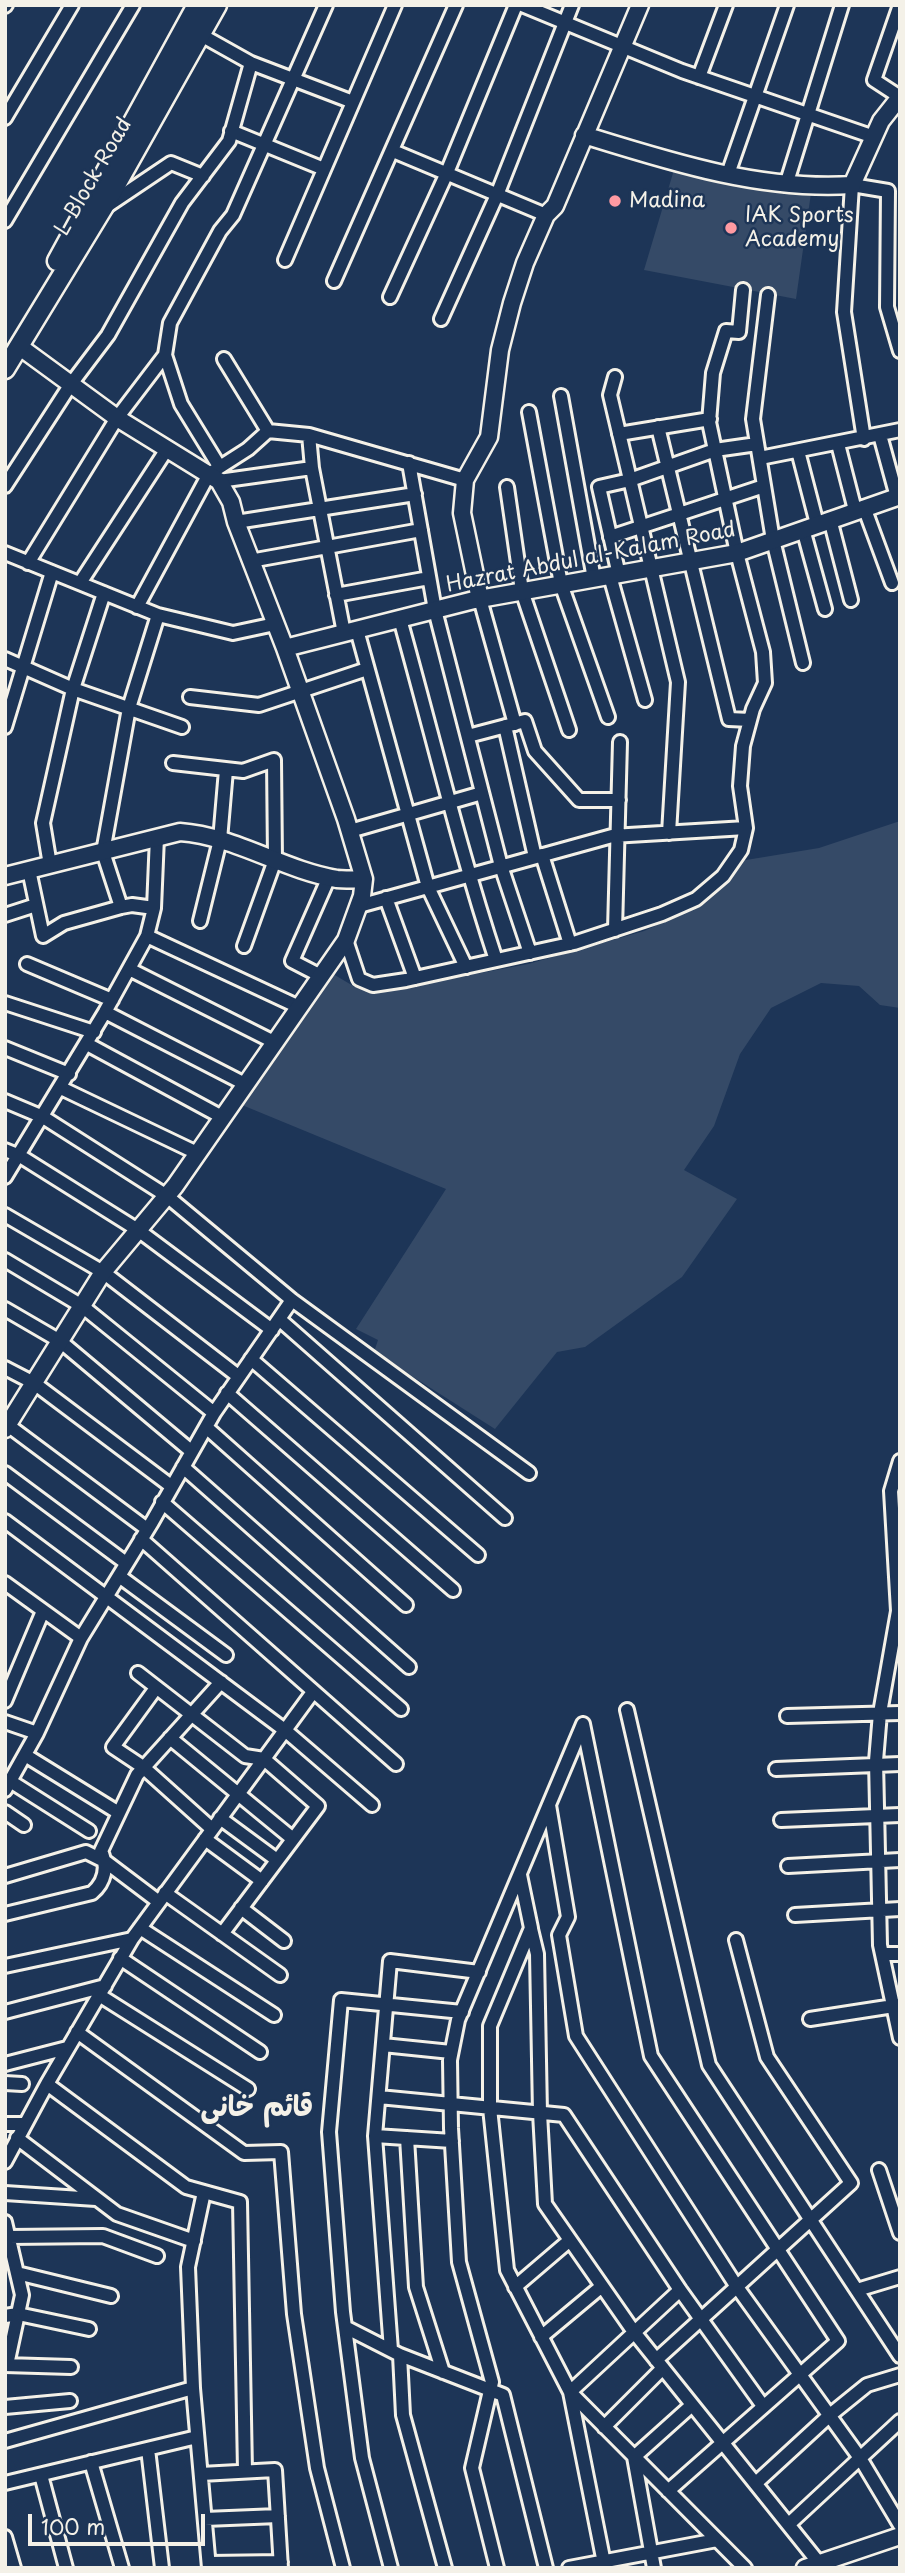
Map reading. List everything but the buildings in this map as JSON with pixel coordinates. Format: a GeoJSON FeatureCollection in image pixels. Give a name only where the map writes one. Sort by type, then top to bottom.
{"type":"FeatureCollection","features":[{"type":"Feature","properties":{"kind":"main road","name":"L Block Road"},"geometry":{"type":"LineString","coordinates":[[5,369],[12,348],[126,132],[196,16],[217,5]]}},
{"type":"Feature","properties":{"kind":"main road","name":"L Block Road"},"geometry":{"type":"LineString","coordinates":[[12,348],[103,208],[196,16]]}},
{"type":"Feature","properties":{"kind":"street"},"geometry":{"type":"LineString","coordinates":[[5,118],[72,5]]}},
{"type":"Feature","properties":{"kind":"street"},"geometry":{"type":"LineString","coordinates":[[5,221],[133,5]]}},
{"type":"Feature","properties":{"kind":"street"},"geometry":{"type":"LineString","coordinates":[[326,5],[233,215],[220,231],[170,323],[165,355],[181,404],[231,502],[250,561],[285,648],[350,831],[364,878],[359,906],[346,940],[167,1196],[103,1272],[6,1426],[144,1534],[313,1692],[396,1764]]}},
{"type":"Feature","properties":{"kind":"street"},"geometry":{"type":"LineString","coordinates":[[285,260],[395,5]]}},
{"type":"Feature","properties":{"kind":"street"},"geometry":{"type":"LineString","coordinates":[[334,281],[456,5]]}},
{"type":"Feature","properties":{"kind":"street"},"geometry":{"type":"LineString","coordinates":[[390,297],[446,174],[516,5]]}},
{"type":"Feature","properties":{"kind":"street"},"geometry":{"type":"LineString","coordinates":[[522,5],[699,77],[874,137]]}},
{"type":"Feature","properties":{"kind":"street"},"geometry":{"type":"LineString","coordinates":[[441,320],[497,195],[572,5]]}},
{"type":"Feature","properties":{"kind":"street"},"geometry":{"type":"LineString","coordinates":[[570,944],[539,856],[462,513],[465,480],[489,437],[500,350],[525,262],[546,215],[555,206],[640,5]]}},
{"type":"Feature","properties":{"kind":"street"},"geometry":{"type":"LineString","coordinates":[[699,77],[726,5]]}},
{"type":"Feature","properties":{"kind":"street"},"geometry":{"type":"LineString","coordinates":[[728,174],[787,5]]}},
{"type":"Feature","properties":{"kind":"street"},"geometry":{"type":"LineString","coordinates":[[786,186],[842,5]]}},
{"type":"Feature","properties":{"kind":"street"},"geometry":{"type":"LineString","coordinates":[[863,439],[844,312],[852,185],[881,121],[900,97],[874,80],[900,5]]}},
{"type":"Feature","properties":{"kind":"street"},"geometry":{"type":"LineString","coordinates":[[196,16],[251,63],[354,102]]}},
{"type":"Feature","properties":{"kind":"street"},"geometry":{"type":"LineString","coordinates":[[5,486],[71,384],[108,335],[182,203],[229,141],[251,63]]}},
{"type":"Feature","properties":{"kind":"street"},"geometry":{"type":"LineString","coordinates":[[231,131],[324,169]]}},
{"type":"Feature","properties":{"kind":"street"},"geometry":{"type":"LineString","coordinates":[[584,135],[676,163],[786,186],[852,185],[888,191],[894,271],[887,307],[900,351]]}},
{"type":"Feature","properties":{"kind":"street"},"geometry":{"type":"LineString","coordinates":[[393,151],[546,215]]}},
{"type":"Feature","properties":{"kind":"street"},"geometry":{"type":"LineString","coordinates":[[103,208],[171,163],[203,176]]}},
{"type":"Feature","properties":{"kind":"street"},"geometry":{"type":"LineString","coordinates":[[346,940],[359,979],[373,985],[570,944],[662,914],[696,899],[723,876],[741,850],[746,828],[740,786],[743,746],[765,682],[764,652],[737,553],[710,419],[713,373],[726,331],[739,332],[743,290]]}},
{"type":"Feature","properties":{"kind":"street"},"geometry":{"type":"LineString","coordinates":[[768,295],[753,419],[773,540],[803,663]]}},
{"type":"Feature","properties":{"kind":"street"},"geometry":{"type":"LineString","coordinates":[[12,348],[167,449],[216,474],[312,468]]}},
{"type":"Feature","properties":{"kind":"street"},"geometry":{"type":"LineString","coordinates":[[28,562],[117,418],[165,355]]}},
{"type":"Feature","properties":{"kind":"street"},"geometry":{"type":"LineString","coordinates":[[224,359],[268,431]]}},
{"type":"Feature","properties":{"kind":"street"},"geometry":{"type":"LineString","coordinates":[[615,377],[610,396],[678,682],[669,833]]}},
{"type":"Feature","properties":{"kind":"street"},"geometry":{"type":"LineString","coordinates":[[561,396],[608,577],[645,700]]}},
{"type":"Feature","properties":{"kind":"street"},"geometry":{"type":"LineString","coordinates":[[529,412],[561,584],[608,717]]}},
{"type":"Feature","properties":{"kind":"street"},"geometry":{"type":"LineString","coordinates":[[619,434],[710,419]]}},
{"type":"Feature","properties":{"kind":"street"},"geometry":{"type":"LineString","coordinates":[[658,427],[729,719],[750,720]]}},
{"type":"Feature","properties":{"kind":"street"},"geometry":{"type":"LineString","coordinates":[[760,458],[900,430]]}},
{"type":"Feature","properties":{"kind":"street"},"geometry":{"type":"LineString","coordinates":[[137,607],[216,474],[268,431],[309,435],[465,480]]}},
{"type":"Feature","properties":{"kind":"street"},"geometry":{"type":"LineString","coordinates":[[309,435],[312,468],[336,595],[367,669],[428,887],[466,967]]}},
{"type":"Feature","properties":{"kind":"street"},"geometry":{"type":"LineString","coordinates":[[880,435],[898,496]]}},
{"type":"Feature","properties":{"kind":"street"},"geometry":{"type":"LineString","coordinates":[[608,577],[610,537],[599,487],[630,480],[715,450],[757,444]]}},
{"type":"Feature","properties":{"kind":"street"},"geometry":{"type":"LineString","coordinates":[[838,444],[860,509],[892,583]]}},
{"type":"Feature","properties":{"kind":"street"},"geometry":{"type":"LineString","coordinates":[[80,583],[167,449]]}},
{"type":"Feature","properties":{"kind":"street"},"geometry":{"type":"LineString","coordinates":[[798,451],[816,524],[825,609]]}},
{"type":"Feature","properties":{"kind":"street"},"geometry":{"type":"LineString","coordinates":[[409,463],[435,610],[501,866],[530,953]]}},
{"type":"Feature","properties":{"kind":"street"},"geometry":{"type":"LineString","coordinates":[[610,537],[764,486]]}},
{"type":"Feature","properties":{"kind":"street"},"geometry":{"type":"LineString","coordinates":[[507,487],[522,592],[569,730]]}},
{"type":"Feature","properties":{"kind":"street"},"geometry":{"type":"LineString","coordinates":[[236,522],[415,494]]}},
{"type":"Feature","properties":{"kind":"street","name":"Hazrat Abdul al-Kalam Road"},"geometry":{"type":"LineString","coordinates":[[285,648],[480,600],[737,553],[898,496]]}},
{"type":"Feature","properties":{"kind":"street"},"geometry":{"type":"LineString","coordinates":[[816,524],[851,600]]}},
{"type":"Feature","properties":{"kind":"street"},"geometry":{"type":"LineString","coordinates":[[250,561],[421,530]]}},
{"type":"Feature","properties":{"kind":"street"},"geometry":{"type":"LineString","coordinates":[[5,553],[158,615],[233,633],[275,624]]}},
{"type":"Feature","properties":{"kind":"street"},"geometry":{"type":"LineString","coordinates":[[5,727],[52,572]]}},
{"type":"Feature","properties":{"kind":"street"},"geometry":{"type":"LineString","coordinates":[[336,595],[429,578]]}},
{"type":"Feature","properties":{"kind":"street"},"geometry":{"type":"LineString","coordinates":[[50,865],[43,823],[73,689],[104,593]]}},
{"type":"Feature","properties":{"kind":"street"},"geometry":{"type":"LineString","coordinates":[[121,907],[103,852],[128,708],[158,615]]}},
{"type":"Feature","properties":{"kind":"street"},"geometry":{"type":"LineString","coordinates":[[400,619],[451,802],[468,876],[496,960]]}},
{"type":"Feature","properties":{"kind":"street"},"geometry":{"type":"LineString","coordinates":[[5,659],[73,689],[182,727]]}},
{"type":"Feature","properties":{"kind":"street"},"geometry":{"type":"LineString","coordinates":[[190,696],[259,705],[367,669]]}},
{"type":"Feature","properties":{"kind":"street"},"geometry":{"type":"LineString","coordinates":[[468,736],[525,721],[535,751],[579,800],[618,800]]}},
{"type":"Feature","properties":{"kind":"street"},"geometry":{"type":"LineString","coordinates":[[615,930],[620,742]]}},
{"type":"Feature","properties":{"kind":"street"},"geometry":{"type":"LineString","coordinates":[[173,763],[243,771],[274,760],[275,860],[244,946]]}},
{"type":"Feature","properties":{"kind":"street"},"geometry":{"type":"LineString","coordinates":[[200,921],[220,840],[226,770]]}},
{"type":"Feature","properties":{"kind":"street"},"geometry":{"type":"LineString","coordinates":[[350,831],[482,793]]}},
{"type":"Feature","properties":{"kind":"street"},"geometry":{"type":"LineString","coordinates":[[359,906],[618,836],[746,828]]}},
{"type":"Feature","properties":{"kind":"street"},"geometry":{"type":"LineString","coordinates":[[5,876],[180,832],[205,834],[329,877],[364,878]]}},
{"type":"Feature","properties":{"kind":"street"},"geometry":{"type":"LineString","coordinates":[[5,1177],[87,1044],[147,936],[154,908],[157,837]]}},
{"type":"Feature","properties":{"kind":"street"},"geometry":{"type":"LineString","coordinates":[[29,870],[43,936],[64,923],[121,907],[132,905],[154,908]]}},
{"type":"Feature","properties":{"kind":"street"},"geometry":{"type":"LineString","coordinates":[[321,976],[292,961],[329,877]]}},
{"type":"Feature","properties":{"kind":"street"},"geometry":{"type":"LineString","coordinates":[[386,898],[415,978]]}},
{"type":"Feature","properties":{"kind":"street"},"geometry":{"type":"LineString","coordinates":[[5,915],[36,905]]}},
{"type":"Feature","properties":{"kind":"street"},"geometry":{"type":"LineString","coordinates":[[147,936],[299,1007]]}},
{"type":"Feature","properties":{"kind":"street"},"geometry":{"type":"LineString","coordinates":[[27,964],[108,1006],[245,1084]]}},
{"type":"Feature","properties":{"kind":"street"},"geometry":{"type":"LineString","coordinates":[[129,969],[274,1042]]}},
{"type":"Feature","properties":{"kind":"street"},"geometry":{"type":"LineString","coordinates":[[5,1003],[94,1031]]}},
{"type":"Feature","properties":{"kind":"street"},"geometry":{"type":"LineString","coordinates":[[87,1044],[222,1117]]}},
{"type":"Feature","properties":{"kind":"street"},"geometry":{"type":"LineString","coordinates":[[5,1048],[69,1074]]}},
{"type":"Feature","properties":{"kind":"street"},"geometry":{"type":"LineString","coordinates":[[61,1087],[197,1153]]}},
{"type":"Feature","properties":{"kind":"street"},"geometry":{"type":"LineString","coordinates":[[5,1101],[43,1117],[167,1196],[292,1300],[528,1473]]}},
{"type":"Feature","properties":{"kind":"street"},"geometry":{"type":"LineString","coordinates":[[5,1150],[20,1156],[138,1230],[275,1325],[505,1518]]}},
{"type":"Feature","properties":{"kind":"street"},"geometry":{"type":"LineString","coordinates":[[5,1215],[103,1272],[238,1376]]}},
{"type":"Feature","properties":{"kind":"street"},"geometry":{"type":"LineString","coordinates":[[5,1260],[82,1306],[214,1413]]}},
{"type":"Feature","properties":{"kind":"street"},"geometry":{"type":"LineString","coordinates":[[89,1831],[8,1785],[37,1733],[80,1639],[214,1413],[292,1300]]}},
{"type":"Feature","properties":{"kind":"street"},"geometry":{"type":"LineString","coordinates":[[5,1309],[60,1341],[191,1451]]}},
{"type":"Feature","properties":{"kind":"street"},"geometry":{"type":"LineString","coordinates":[[251,1359],[478,1555]]}},
{"type":"Feature","properties":{"kind":"street"},"geometry":{"type":"LineString","coordinates":[[5,1368],[34,1384],[171,1486]]}},
{"type":"Feature","properties":{"kind":"street"},"geometry":{"type":"LineString","coordinates":[[227,1393],[453,1590]]}},
{"type":"Feature","properties":{"kind":"street"},"geometry":{"type":"LineString","coordinates":[[206,1426],[406,1605]]}},
{"type":"Feature","properties":{"kind":"street"},"geometry":{"type":"LineString","coordinates":[[900,1461],[891,1491],[896,1506],[899,1611],[894,1663],[880,1713],[876,1765],[882,1954],[896,2005],[900,2038]]}},
{"type":"Feature","properties":{"kind":"street"},"geometry":{"type":"LineString","coordinates":[[183,1466],[409,1667]]}},
{"type":"Feature","properties":{"kind":"street"},"geometry":{"type":"LineString","coordinates":[[5,1473],[126,1563]]}},
{"type":"Feature","properties":{"kind":"street"},"geometry":{"type":"LineString","coordinates":[[162,1503],[401,1709]]}},
{"type":"Feature","properties":{"kind":"street"},"geometry":{"type":"LineString","coordinates":[[5,1521],[286,1731],[372,1805]]}},
{"type":"Feature","properties":{"kind":"street"},"geometry":{"type":"LineString","coordinates":[[119,1576],[226,1655]]}},
{"type":"Feature","properties":{"kind":"street"},"geometry":{"type":"LineString","coordinates":[[6,1587],[80,1639]]}},
{"type":"Feature","properties":{"kind":"street"},"geometry":{"type":"LineString","coordinates":[[5,1701],[43,1611]]}},
{"type":"Feature","properties":{"kind":"street"},"geometry":{"type":"LineString","coordinates":[[138,1672],[245,1756],[264,1759],[318,1806],[222,1934]]}},
{"type":"Feature","properties":{"kind":"street"},"geometry":{"type":"LineString","coordinates":[[5,1914],[92,1893],[101,1886],[106,1862],[101,1851],[143,1767],[221,1682]]}},
{"type":"Feature","properties":{"kind":"street"},"geometry":{"type":"LineString","coordinates":[[156,1688],[113,1747],[143,1767],[208,1834],[262,1881]]}},
{"type":"Feature","properties":{"kind":"street"},"geometry":{"type":"LineString","coordinates":[[5,2162],[67,2048],[132,1939],[313,1692]]}},
{"type":"Feature","properties":{"kind":"street"},"geometry":{"type":"LineString","coordinates":[[627,1710],[709,2065],[900,2356]]}},
{"type":"Feature","properties":{"kind":"street"},"geometry":{"type":"LineString","coordinates":[[787,1716],[900,1713]]}},
{"type":"Feature","properties":{"kind":"street"},"geometry":{"type":"LineString","coordinates":[[5,1721],[37,1733]]}},
{"type":"Feature","properties":{"kind":"street"},"geometry":{"type":"LineString","coordinates":[[497,2568],[472,2468],[492,2382],[459,2262],[450,2104],[451,2052],[462,2012],[583,1724],[651,2056],[838,2341],[668,2491]]}},
{"type":"Feature","properties":{"kind":"street"},"geometry":{"type":"LineString","coordinates":[[170,1738],[293,1839]]}},
{"type":"Feature","properties":{"kind":"street"},"geometry":{"type":"LineString","coordinates":[[25,1755],[119,1813]]}},
{"type":"Feature","properties":{"kind":"street"},"geometry":{"type":"LineString","coordinates":[[776,1769],[900,1764]]}},
{"type":"Feature","properties":{"kind":"street"},"geometry":{"type":"LineString","coordinates":[[549,1805],[568,1917],[559,1935],[576,2036],[737,2287],[860,2458],[900,2525]]}},
{"type":"Feature","properties":{"kind":"street"},"geometry":{"type":"LineString","coordinates":[[5,1812],[24,1825]]}},
{"type":"Feature","properties":{"kind":"street"},"geometry":{"type":"LineString","coordinates":[[781,1820],[900,1815]]}},
{"type":"Feature","properties":{"kind":"street"},"geometry":{"type":"LineString","coordinates":[[220,1818],[277,1860]]}},
{"type":"Feature","properties":{"kind":"street"},"geometry":{"type":"LineString","coordinates":[[7,1874],[86,1852],[222,1934],[280,1975]]}},
{"type":"Feature","properties":{"kind":"street"},"geometry":{"type":"LineString","coordinates":[[788,1866],[900,1860]]}},
{"type":"Feature","properties":{"kind":"street"},"geometry":{"type":"LineString","coordinates":[[520,1875],[537,1954],[545,2204],[634,2332],[789,2524],[816,2566],[900,2536]]}},
{"type":"Feature","properties":{"kind":"street"},"geometry":{"type":"LineString","coordinates":[[241,1908],[284,1941]]}},
{"type":"Feature","properties":{"kind":"street"},"geometry":{"type":"LineString","coordinates":[[795,1915],[900,1909]]}},
{"type":"Feature","properties":{"kind":"street"},"geometry":{"type":"LineString","coordinates":[[140,1928],[274,2015]]}},
{"type":"Feature","properties":{"kind":"street"},"geometry":{"type":"LineString","coordinates":[[531,1928],[490,2026],[490,2108],[506,2270],[570,2392],[745,2568]]}},
{"type":"Feature","properties":{"kind":"street"},"geometry":{"type":"LineString","coordinates":[[5,1966],[132,1939]]}},
{"type":"Feature","properties":{"kind":"street"},"geometry":{"type":"LineString","coordinates":[[604,2427],[701,2319],[852,2183],[767,2057],[736,1940]]}},
{"type":"Feature","properties":{"kind":"street"},"geometry":{"type":"LineString","coordinates":[[882,1954],[900,1954]]}},
{"type":"Feature","properties":{"kind":"street"},"geometry":{"type":"LineString","coordinates":[[120,1958],[260,2052]]}},
{"type":"Feature","properties":{"kind":"street"},"geometry":{"type":"LineString","coordinates":[[444,2568],[403,2415],[375,2136],[390,1961],[479,1972]]}},
{"type":"Feature","properties":{"kind":"street"},"geometry":{"type":"LineString","coordinates":[[5,2012],[102,1990],[248,2089]]}},
{"type":"Feature","properties":{"kind":"street"},"geometry":{"type":"LineString","coordinates":[[391,2568],[362,2458],[345,2327],[329,2132],[341,2000],[462,2012]]}},
{"type":"Feature","properties":{"kind":"street"},"geometry":{"type":"LineString","coordinates":[[810,2019],[896,2005]]}},
{"type":"Feature","properties":{"kind":"street"},"geometry":{"type":"LineString","coordinates":[[77,2032],[244,2152],[281,2152],[295,2314],[315,2455],[343,2568]]}},
{"type":"Feature","properties":{"kind":"street"},"geometry":{"type":"LineString","coordinates":[[383,2045],[451,2052]]}},
{"type":"Feature","properties":{"kind":"street"},"geometry":{"type":"LineString","coordinates":[[5,2064],[67,2048]]}},
{"type":"Feature","properties":{"kind":"street"},"geometry":{"type":"LineString","coordinates":[[5,2083],[22,2084]]}},
{"type":"Feature","properties":{"kind":"street"},"geometry":{"type":"LineString","coordinates":[[47,2084],[186,2187],[240,2202],[245,2471]]}},
{"type":"Feature","properties":{"kind":"street"},"geometry":{"type":"LineString","coordinates":[[379,2097],[564,2115],[680,2290],[763,2406]]}},
{"type":"Feature","properties":{"kind":"street"},"geometry":{"type":"LineString","coordinates":[[5,2124],[24,2124]]}},
{"type":"Feature","properties":{"kind":"street"},"geometry":{"type":"LineString","coordinates":[[375,2136],[452,2141]]}},
{"type":"Feature","properties":{"kind":"street"},"geometry":{"type":"LineString","coordinates":[[17,2138],[117,2214],[194,2241]]}},
{"type":"Feature","properties":{"kind":"street"},"geometry":{"type":"LineString","coordinates":[[407,2138],[416,2287],[443,2372]]}},
{"type":"Feature","properties":{"kind":"street"},"geometry":{"type":"LineString","coordinates":[[879,2170],[900,2233]]}},
{"type":"Feature","properties":{"kind":"street"},"geometry":{"type":"LineString","coordinates":[[201,2474],[275,2470],[281,2565],[209,2566],[193,2388],[188,2267],[204,2192]]}},
{"type":"Feature","properties":{"kind":"street"},"geometry":{"type":"LineString","coordinates":[[5,2193],[97,2199]]}},
{"type":"Feature","properties":{"kind":"street"},"geometry":{"type":"LineString","coordinates":[[71,2367],[6,2365],[12,2315],[22,2295],[13,2269],[7,2229],[103,2236],[157,2256]]}},
{"type":"Feature","properties":{"kind":"street"},"geometry":{"type":"LineString","coordinates":[[515,2287],[570,2240]]}},
{"type":"Feature","properties":{"kind":"street"},"geometry":{"type":"LineString","coordinates":[[13,2269],[111,2296]]}},
{"type":"Feature","properties":{"kind":"street"},"geometry":{"type":"LineString","coordinates":[[857,2290],[900,2277]]}},
{"type":"Feature","properties":{"kind":"street"},"geometry":{"type":"LineString","coordinates":[[541,2337],[601,2286]]}},
{"type":"Feature","properties":{"kind":"street"},"geometry":{"type":"LineString","coordinates":[[570,2392],[680,2290]]}},
{"type":"Feature","properties":{"kind":"street"},"geometry":{"type":"LineString","coordinates":[[12,2315],[89,2329]]}},
{"type":"Feature","properties":{"kind":"street"},"geometry":{"type":"LineString","coordinates":[[345,2327],[395,2352],[503,2395],[546,2568]]}},
{"type":"Feature","properties":{"kind":"street"},"geometry":{"type":"LineString","coordinates":[[756,2483],[867,2385],[900,2375]]}},
{"type":"Feature","properties":{"kind":"street"},"geometry":{"type":"LineString","coordinates":[[5,2441],[193,2388]]}},
{"type":"Feature","properties":{"kind":"street"},"geometry":{"type":"LineString","coordinates":[[570,2392],[604,2565]]}},
{"type":"Feature","properties":{"kind":"street"},"geometry":{"type":"LineString","coordinates":[[5,2407],[70,2401]]}},
{"type":"Feature","properties":{"kind":"street"},"geometry":{"type":"LineString","coordinates":[[634,2457],[692,2405]]}},
{"type":"Feature","properties":{"kind":"street"},"geometry":{"type":"LineString","coordinates":[[789,2524],[900,2421]]}},
{"type":"Feature","properties":{"kind":"street"},"geometry":{"type":"LineString","coordinates":[[5,2483],[197,2437]]}},
{"type":"Feature","properties":{"kind":"street"},"geometry":{"type":"LineString","coordinates":[[148,2449],[162,2568]]}},
{"type":"Feature","properties":{"kind":"street"},"geometry":{"type":"LineString","coordinates":[[634,2457],[653,2568]]}},
{"type":"Feature","properties":{"kind":"street"},"geometry":{"type":"LineString","coordinates":[[91,2462],[122,2568]]}},
{"type":"Feature","properties":{"kind":"street"},"geometry":{"type":"LineString","coordinates":[[41,2475],[66,2568]]}},
{"type":"Feature","properties":{"kind":"street"},"geometry":{"type":"LineString","coordinates":[[205,2519],[278,2516]]}},
{"type":"Feature","properties":{"kind":"street"},"geometry":{"type":"LineString","coordinates":[[5,2537],[14,2568]]}},
{"type":"Feature","properties":{"kind":"street"},"geometry":{"type":"LineString","coordinates":[[569,2568],[604,2565],[651,2552],[717,2540]]}},
{"type":"Feature","properties":{"kind":"shaded area","name":"IAK Sports Academy"},"geometry":{"type":"Polygon","coordinates":[[[676,163],[812,186],[796,299],[644,270],[676,163]]]}},
{"type":"Feature","properties":{"kind":"shaded area"},"geometry":{"type":"Polygon","coordinates":[[[900,821],[900,1008],[880,1005],[859,986],[821,983],[771,1008],[740,1054],[714,1126],[684,1170],[737,1199],[682,1277],[585,1347],[557,1352],[495,1429],[374,1352],[378,1340],[356,1329],[446,1189],[242,1105],[328,971],[355,987],[374,993],[528,964],[644,931],[703,904],[740,861],[819,848],[900,821]]]}},
{"type":"Feature","properties":{"kind":"place","name":"Madina"},"geometry":{"type":"Point","coordinates":[615,201]}},
{"type":"Feature","properties":{"kind":"place","name":"IAK Sports Academy"},"geometry":{"type":"Point","coordinates":[731,228]}},
{"type":"Feature","properties":{"kind":"district","name":"قائم خانى"},"geometry":{"type":"Point","coordinates":[257,2108]}}]}
